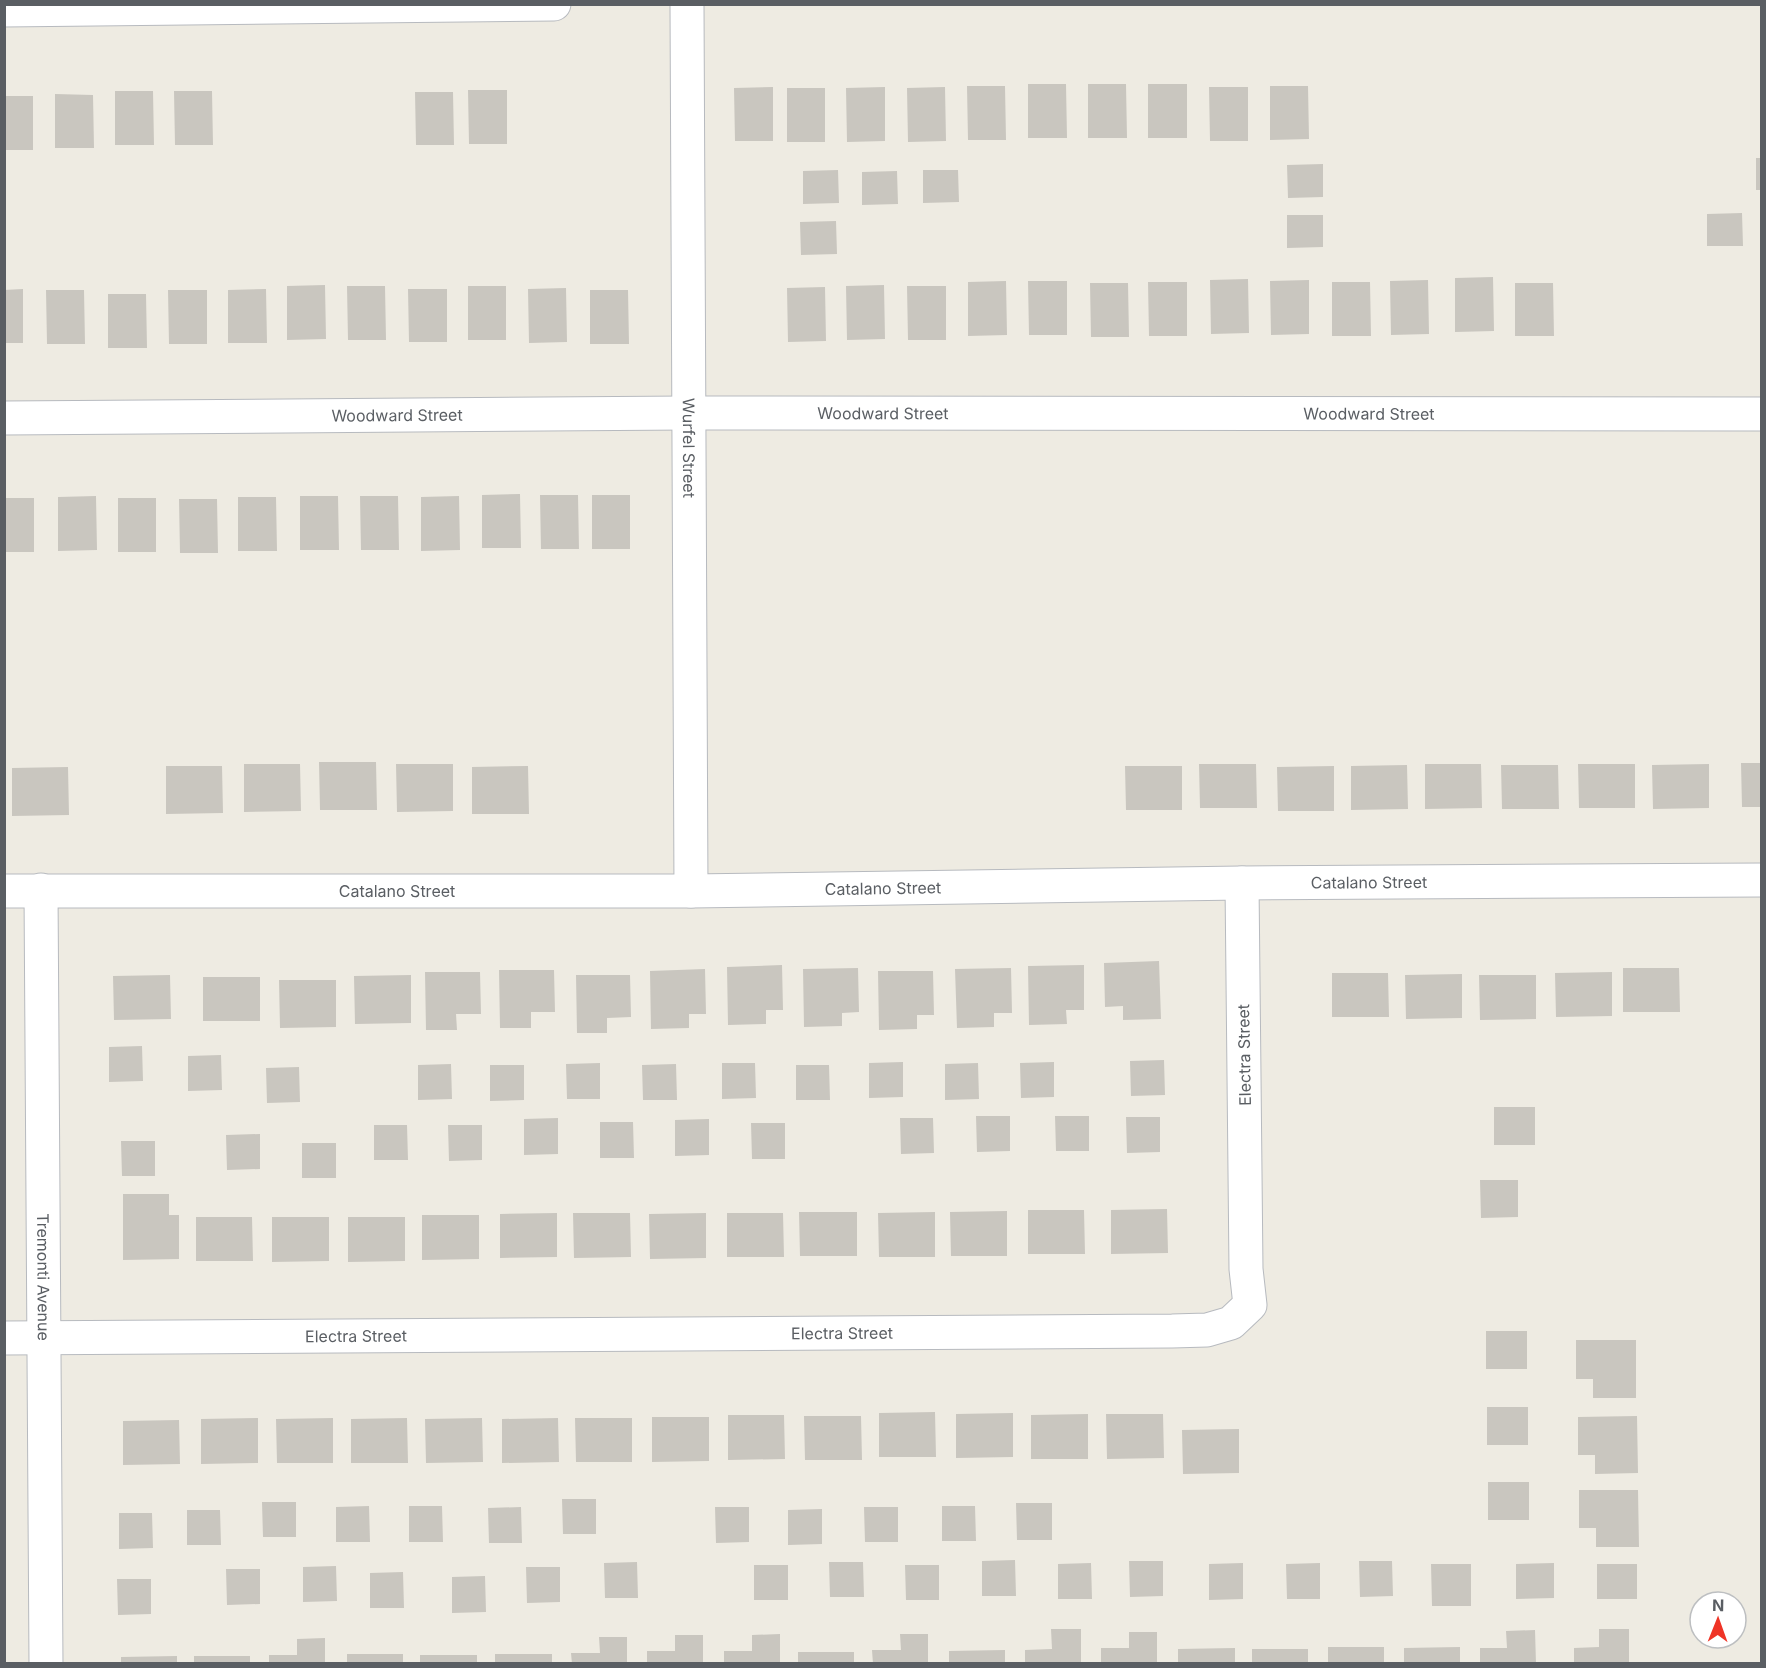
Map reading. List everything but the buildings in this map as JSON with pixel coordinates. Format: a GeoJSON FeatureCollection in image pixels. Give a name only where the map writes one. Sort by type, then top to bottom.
{"type":"FeatureCollection","features":[{"type":"Feature","properties":{"kind":"street"},"geometry":{"type":"LineString","coordinates":[[4,10],[554,4]]}},
{"type":"Feature","properties":{"kind":"street","name":"Wurfel Street"},"geometry":{"type":"LineString","coordinates":[[687,4],[692,891]]}},
{"type":"Feature","properties":{"kind":"street","name":"Woodward Street"},"geometry":{"type":"LineString","coordinates":[[4,418],[688,413],[1761,414]]}},
{"type":"Feature","properties":{"kind":"street","name":"Catalano Street"},"geometry":{"type":"LineString","coordinates":[[4,891],[692,891],[1242,883],[1761,880]]}},
{"type":"Feature","properties":{"kind":"street","name":"Electra Street"},"geometry":{"type":"LineString","coordinates":[[4,1338],[1161,1331],[1207,1330],[1231,1323],[1250,1305],[1246,1269],[1242,883]]}},
{"type":"Feature","properties":{"kind":"street","name":"Tremonti Avenue"},"geometry":{"type":"LineString","coordinates":[[41,890],[46,1664]]}}]}
